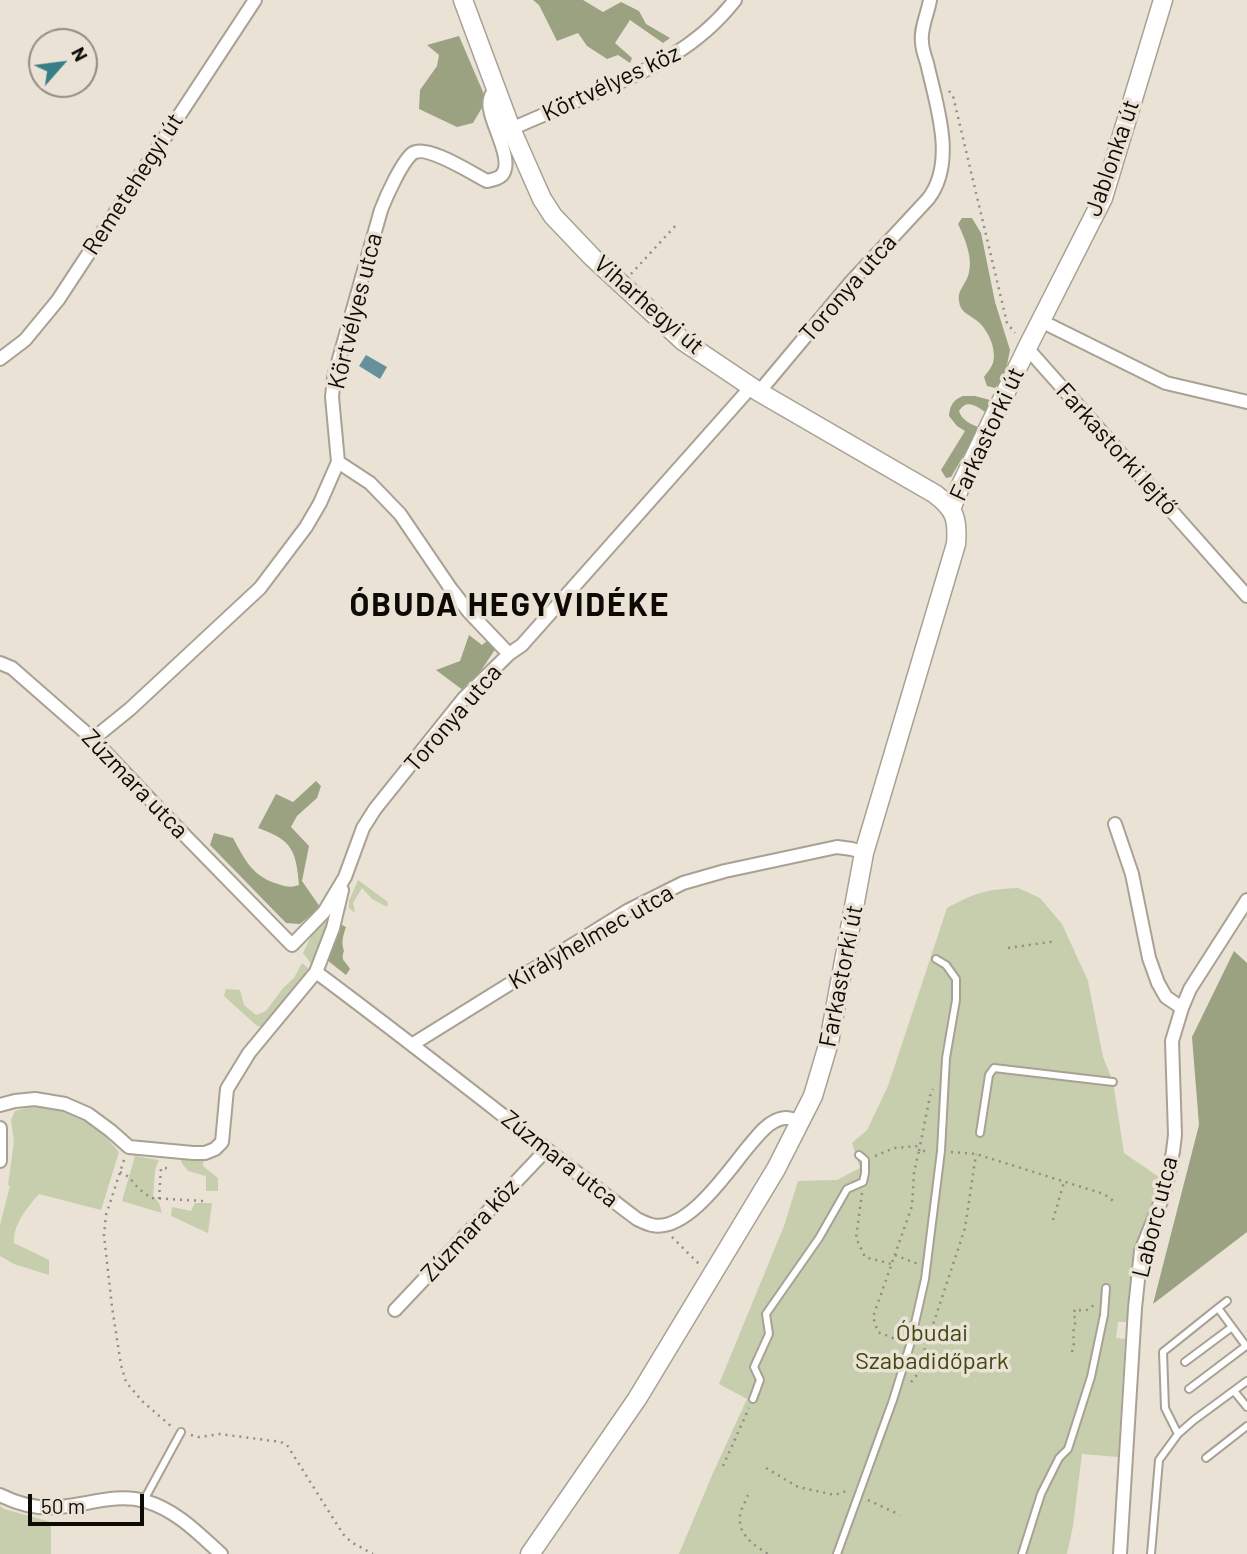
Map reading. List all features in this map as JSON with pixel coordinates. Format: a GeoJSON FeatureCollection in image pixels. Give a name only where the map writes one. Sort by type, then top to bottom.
{"type":"FeatureCollection","features":[{"type":"Feature","properties":{"kind":"street","name":"Remetehegyi út"},"geometry":{"type":"LineString","coordinates":[[0,359],[25,340],[58,300],[255,0]]}},
{"type":"Feature","properties":{"kind":"street","name":"Viharhegyi út"},"geometry":{"type":"LineString","coordinates":[[463,0],[512,129],[542,199],[553,216],[683,341],[755,389],[935,494],[951,509]]}},
{"type":"Feature","properties":{"kind":"street","name":"Körtvélyes köz"},"geometry":{"type":"LineString","coordinates":[[512,129],[663,62],[690,45],[736,0]]}},
{"type":"Feature","properties":{"kind":"street","name":"Toronya utca"},"geometry":{"type":"LineString","coordinates":[[129,1147],[205,1153],[222,1142],[227,1089],[249,1053],[316,972],[333,928],[345,877],[363,828],[375,809],[464,698],[509,653],[522,645],[928,199],[937,186],[942,170],[943,150],[940,124],[921,40],[930,0]]}},
{"type":"Feature","properties":{"kind":"street","name":"Jablonka út"},"geometry":{"type":"LineString","coordinates":[[1027,348],[1103,198],[1163,0]]}},
{"type":"Feature","properties":{"kind":"street","name":"Körtvélyes utca"},"geometry":{"type":"LineString","coordinates":[[93,739],[130,709],[268,579],[315,512],[338,462],[332,397],[334,377],[384,201],[411,154],[420,150],[449,161],[486,181],[503,174],[505,158],[489,108],[490,97],[495,88]]}},
{"type":"Feature","properties":{"kind":"street"},"geometry":{"type":"LineString","coordinates":[[1041,321],[1166,383],[1247,402]]}},
{"type":"Feature","properties":{"kind":"street","name":"Farkastorki út"},"geometry":{"type":"LineString","coordinates":[[530,1554],[638,1399],[776,1169],[813,1096],[829,1042],[864,853],[956,544],[958,527],[951,509],[1027,348]]}},
{"type":"Feature","properties":{"kind":"street","name":"Farkastorki lejtő"},"geometry":{"type":"LineString","coordinates":[[1027,348],[1247,596]]}},
{"type":"Feature","properties":{"kind":"street"},"geometry":{"type":"LineString","coordinates":[[338,462],[370,483],[391,504],[469,612],[509,653]]}},
{"type":"Feature","properties":{"kind":"street","name":"Zúzmara utca"},"geometry":{"type":"LineString","coordinates":[[0,663],[12,668],[93,739],[292,945]]}},
{"type":"Feature","properties":{"kind":"street"},"geometry":{"type":"LineString","coordinates":[[1115,824],[1132,874],[1149,958],[1158,983],[1166,997],[1182,1008]]}},
{"type":"Feature","properties":{"kind":"street","name":"Királyhelmec utca"},"geometry":{"type":"LineString","coordinates":[[412,1044],[627,911],[683,883],[725,871],[837,847],[864,853]]}},
{"type":"Feature","properties":{"kind":"street","name":"Toronya utca"},"geometry":{"type":"LineString","coordinates":[[292,945],[324,912],[345,877]]}},
{"type":"Feature","properties":{"kind":"street","name":"Laborc utca"},"geometry":{"type":"LineString","coordinates":[[1120,1554],[1141,1251],[1161,1202],[1175,1135],[1172,1041],[1190,989],[1247,900]]}},
{"type":"Feature","properties":{"kind":"street","name":"Zúzmara utca"},"geometry":{"type":"LineString","coordinates":[[316,972],[637,1219],[652,1226],[660,1225]]}},
{"type":"Feature","properties":{"kind":"street"},"geometry":{"type":"LineString","coordinates":[[0,1105],[35,1099],[65,1104],[88,1114],[129,1147]]}},
{"type":"Feature","properties":{"kind":"street"},"geometry":{"type":"LineString","coordinates":[[660,1225],[677,1220],[702,1203],[761,1132],[774,1121],[789,1117],[801,1122]]}},
{"type":"Feature","properties":{"kind":"street"},"geometry":{"type":"LineString","coordinates":[[0,1128],[0,1161]]}},
{"type":"Feature","properties":{"kind":"street","name":"Zúzmara köz"},"geometry":{"type":"LineString","coordinates":[[395,1310],[546,1150]]}},
{"type":"Feature","properties":{"kind":"street"},"geometry":{"type":"LineString","coordinates":[[0,1494],[20,1503],[48,1508],[107,1499],[144,1501],[169,1511],[221,1554]]}},
{"type":"Feature","properties":{"kind":"lane"},"geometry":{"type":"LineString","coordinates":[[837,1554],[893,1400],[927,1267],[941,1151],[946,1058],[956,1000],[956,979],[946,965],[936,959]]}},
{"type":"Feature","properties":{"kind":"lane"},"geometry":{"type":"LineString","coordinates":[[980,1133],[989,1075],[994,1068],[1113,1082]]}},
{"type":"Feature","properties":{"kind":"lane"},"geometry":{"type":"LineString","coordinates":[[753,1399],[760,1380],[754,1367],[769,1334],[766,1314],[818,1238],[847,1189],[863,1182],[866,1173],[862,1158]]}},
{"type":"Feature","properties":{"kind":"lane"},"geometry":{"type":"LineString","coordinates":[[1022,1554],[1041,1494],[1059,1458],[1068,1449],[1091,1377],[1104,1315],[1106,1288]]}},
{"type":"Feature","properties":{"kind":"lane"},"geometry":{"type":"LineString","coordinates":[[1178,1434],[1165,1408],[1163,1352],[1227,1301]]}},
{"type":"Feature","properties":{"kind":"lane"},"geometry":{"type":"LineString","coordinates":[[1189,1389],[1246,1346],[1218,1308]]}},
{"type":"Feature","properties":{"kind":"lane"},"geometry":{"type":"LineString","coordinates":[[1185,1362],[1232,1327]]}},
{"type":"Feature","properties":{"kind":"lane"},"geometry":{"type":"LineString","coordinates":[[1151,1554],[1159,1460],[1178,1434],[1247,1381]]}},
{"type":"Feature","properties":{"kind":"lane"},"geometry":{"type":"LineString","coordinates":[[1234,1391],[1247,1407]]}},
{"type":"Feature","properties":{"kind":"lane"},"geometry":{"type":"LineString","coordinates":[[1206,1458],[1247,1426]]}},
{"type":"Feature","properties":{"kind":"lane"},"geometry":{"type":"LineString","coordinates":[[144,1501],[181,1432]]}},
{"type":"Feature","properties":{"kind":"path"},"geometry":{"type":"LineString","coordinates":[[946,87],[953,96],[1007,323],[1027,348]]}},
{"type":"Feature","properties":{"kind":"path"},"geometry":{"type":"LineString","coordinates":[[622,284],[678,223]]}},
{"type":"Feature","properties":{"kind":"path"},"geometry":{"type":"LineString","coordinates":[[1008,948],[1056,941]]}},
{"type":"Feature","properties":{"kind":"path"},"geometry":{"type":"LineString","coordinates":[[909,1345],[878,1332],[873,1317],[912,1206],[914,1172],[930,1096],[936,1083]]}},
{"type":"Feature","properties":{"kind":"path"},"geometry":{"type":"LineString","coordinates":[[129,1147],[106,1215],[104,1235],[112,1307],[126,1382],[160,1418],[181,1432],[199,1437],[220,1434],[287,1445],[343,1534],[351,1542],[373,1554]]}},
{"type":"Feature","properties":{"kind":"path"},"geometry":{"type":"LineString","coordinates":[[862,1158],[894,1148],[976,1154],[1104,1194],[1116,1203]]}},
{"type":"Feature","properties":{"kind":"path"},"geometry":{"type":"LineString","coordinates":[[893,1400],[916,1376],[940,1306],[965,1228],[976,1154]]}},
{"type":"Feature","properties":{"kind":"path"},"geometry":{"type":"LineString","coordinates":[[159,1199],[161,1168],[172,1168],[172,1171]]}},
{"type":"Feature","properties":{"kind":"path"},"geometry":{"type":"LineString","coordinates":[[120,1172],[151,1198],[203,1201]]}},
{"type":"Feature","properties":{"kind":"path"},"geometry":{"type":"LineString","coordinates":[[863,1182],[856,1238],[865,1257],[891,1264]]}},
{"type":"Feature","properties":{"kind":"path"},"geometry":{"type":"LineString","coordinates":[[1053,1220],[1064,1182]]}},
{"type":"Feature","properties":{"kind":"path"},"geometry":{"type":"LineString","coordinates":[[660,1225],[712,1276]]}},
{"type":"Feature","properties":{"kind":"path"},"geometry":{"type":"LineString","coordinates":[[895,1255],[927,1267]]}},
{"type":"Feature","properties":{"kind":"path"},"geometry":{"type":"LineString","coordinates":[[1072,1352],[1076,1319],[1073,1315],[1075,1309],[1084,1311]]}},
{"type":"Feature","properties":{"kind":"path"},"geometry":{"type":"LineString","coordinates":[[723,1466],[753,1399]]}},
{"type":"Feature","properties":{"kind":"path"},"geometry":{"type":"LineString","coordinates":[[766,1468],[798,1488],[835,1494],[862,1485]]}},
{"type":"Feature","properties":{"kind":"path"},"geometry":{"type":"LineString","coordinates":[[748,1495],[740,1517],[741,1528],[750,1542],[768,1554]]}},
{"type":"Feature","properties":{"kind":"path"},"geometry":{"type":"LineString","coordinates":[[858,1496],[900,1515]]}},
{"type":"Feature","properties":{"kind":"green space"},"geometry":{"type":"Polygon","coordinates":[[[533,0],[583,0],[603,12],[621,2],[639,11],[646,24],[670,38],[663,43],[630,20],[615,43],[632,58],[630,63],[618,55],[607,59],[587,46],[578,33],[557,41],[539,5],[533,0]]]}},
{"type":"Feature","properties":{"kind":"green space"},"geometry":{"type":"Polygon","coordinates":[[[459,36],[486,101],[473,123],[457,127],[419,109],[420,90],[437,66],[439,55],[427,45],[459,36]]]}},
{"type":"Feature","properties":{"kind":"green space"},"geometry":{"type":"Polygon","coordinates":[[[962,218],[972,218],[981,233],[995,302],[1010,350],[1006,370],[995,388],[987,386],[984,377],[994,358],[990,340],[980,324],[960,305],[959,294],[970,270],[966,243],[958,224],[962,218]]]}},
{"type":"Feature","properties":{"kind":"green space"},"geometry":{"type":"Polygon","coordinates":[[[963,396],[990,400],[991,408],[985,412],[968,404],[959,411],[964,419],[980,431],[951,477],[946,478],[941,470],[965,431],[957,426],[949,412],[954,401],[963,396]]]}},
{"type":"Feature","properties":{"kind":"green space"},"geometry":{"type":"Polygon","coordinates":[[[469,635],[482,645],[488,640],[496,648],[464,691],[436,670],[460,661],[469,635]]]}},
{"type":"Feature","properties":{"kind":"green space"},"geometry":{"type":"Polygon","coordinates":[[[316,781],[321,786],[317,798],[297,816],[291,827],[309,846],[302,881],[320,907],[300,924],[286,923],[210,845],[214,833],[233,838],[246,860],[262,877],[286,886],[299,885],[296,863],[290,848],[278,837],[258,828],[276,794],[293,802],[316,781]]]}},
{"type":"Feature","properties":{"kind":"green space"},"geometry":{"type":"Polygon","coordinates":[[[358,880],[388,902],[387,907],[372,899],[362,888],[353,903],[355,913],[349,908],[349,901],[358,880]]]}},
{"type":"Feature","properties":{"kind":"green space","name":"Óbudai Szabadidőpark"},"geometry":{"type":"Polygon","coordinates":[[[1018,888],[1040,898],[1062,924],[1088,981],[1103,1057],[1113,1082],[1124,1153],[1162,1179],[1135,1250],[1127,1322],[1118,1322],[1116,1338],[1125,1339],[1118,1457],[1082,1454],[1067,1554],[679,1554],[747,1399],[719,1384],[784,1226],[798,1181],[837,1180],[860,1168],[852,1143],[867,1130],[888,1086],[947,908],[981,893],[1018,888]]]}},
{"type":"Feature","properties":{"kind":"green space"},"geometry":{"type":"Polygon","coordinates":[[[332,909],[332,923],[313,966],[303,953],[317,924],[332,909]]]}},
{"type":"Feature","properties":{"kind":"green space"},"geometry":{"type":"Polygon","coordinates":[[[340,924],[346,927],[343,957],[350,969],[346,975],[327,960],[340,924]]]}},
{"type":"Feature","properties":{"kind":"green space"},"geometry":{"type":"Polygon","coordinates":[[[1234,951],[1247,963],[1247,1232],[1153,1304],[1199,1125],[1192,1037],[1234,951]]]}},
{"type":"Feature","properties":{"kind":"green space"},"geometry":{"type":"Polygon","coordinates":[[[302,963],[310,970],[303,983],[277,1008],[264,1027],[257,1026],[224,996],[226,989],[240,990],[244,1005],[256,1015],[266,1011],[294,978],[302,963]]]}},
{"type":"Feature","properties":{"kind":"green space"},"geometry":{"type":"Polygon","coordinates":[[[38,1105],[69,1111],[101,1131],[119,1152],[101,1210],[39,1194],[22,1217],[16,1229],[14,1243],[49,1260],[49,1275],[14,1264],[0,1256],[0,1225],[10,1186],[14,1141],[11,1120],[15,1111],[38,1105]]]}},
{"type":"Feature","properties":{"kind":"green space"},"geometry":{"type":"Polygon","coordinates":[[[135,1156],[159,1160],[153,1196],[162,1213],[122,1201],[135,1156]]]}},
{"type":"Feature","properties":{"kind":"green space"},"geometry":{"type":"Polygon","coordinates":[[[182,1156],[204,1157],[203,1166],[218,1178],[218,1191],[206,1191],[206,1176],[188,1171],[181,1162],[182,1156]]]}},
{"type":"Feature","properties":{"kind":"green space"},"geometry":{"type":"Polygon","coordinates":[[[195,1203],[212,1203],[208,1233],[171,1216],[172,1207],[191,1211],[195,1203]]]}},
{"type":"Feature","properties":{"kind":"green space"},"geometry":{"type":"Polygon","coordinates":[[[0,1506],[51,1522],[51,1554],[0,1554],[0,1506]]]}},
{"type":"Feature","properties":{"kind":"water"},"geometry":{"type":"Polygon","coordinates":[[[366,355],[387,367],[380,379],[359,366],[366,355]]]}},
{"type":"Feature","properties":{"kind":"district","name":"ÓBUDA HEGYVIDÉKE"},"geometry":{"type":"Point","coordinates":[510,605]}}]}
